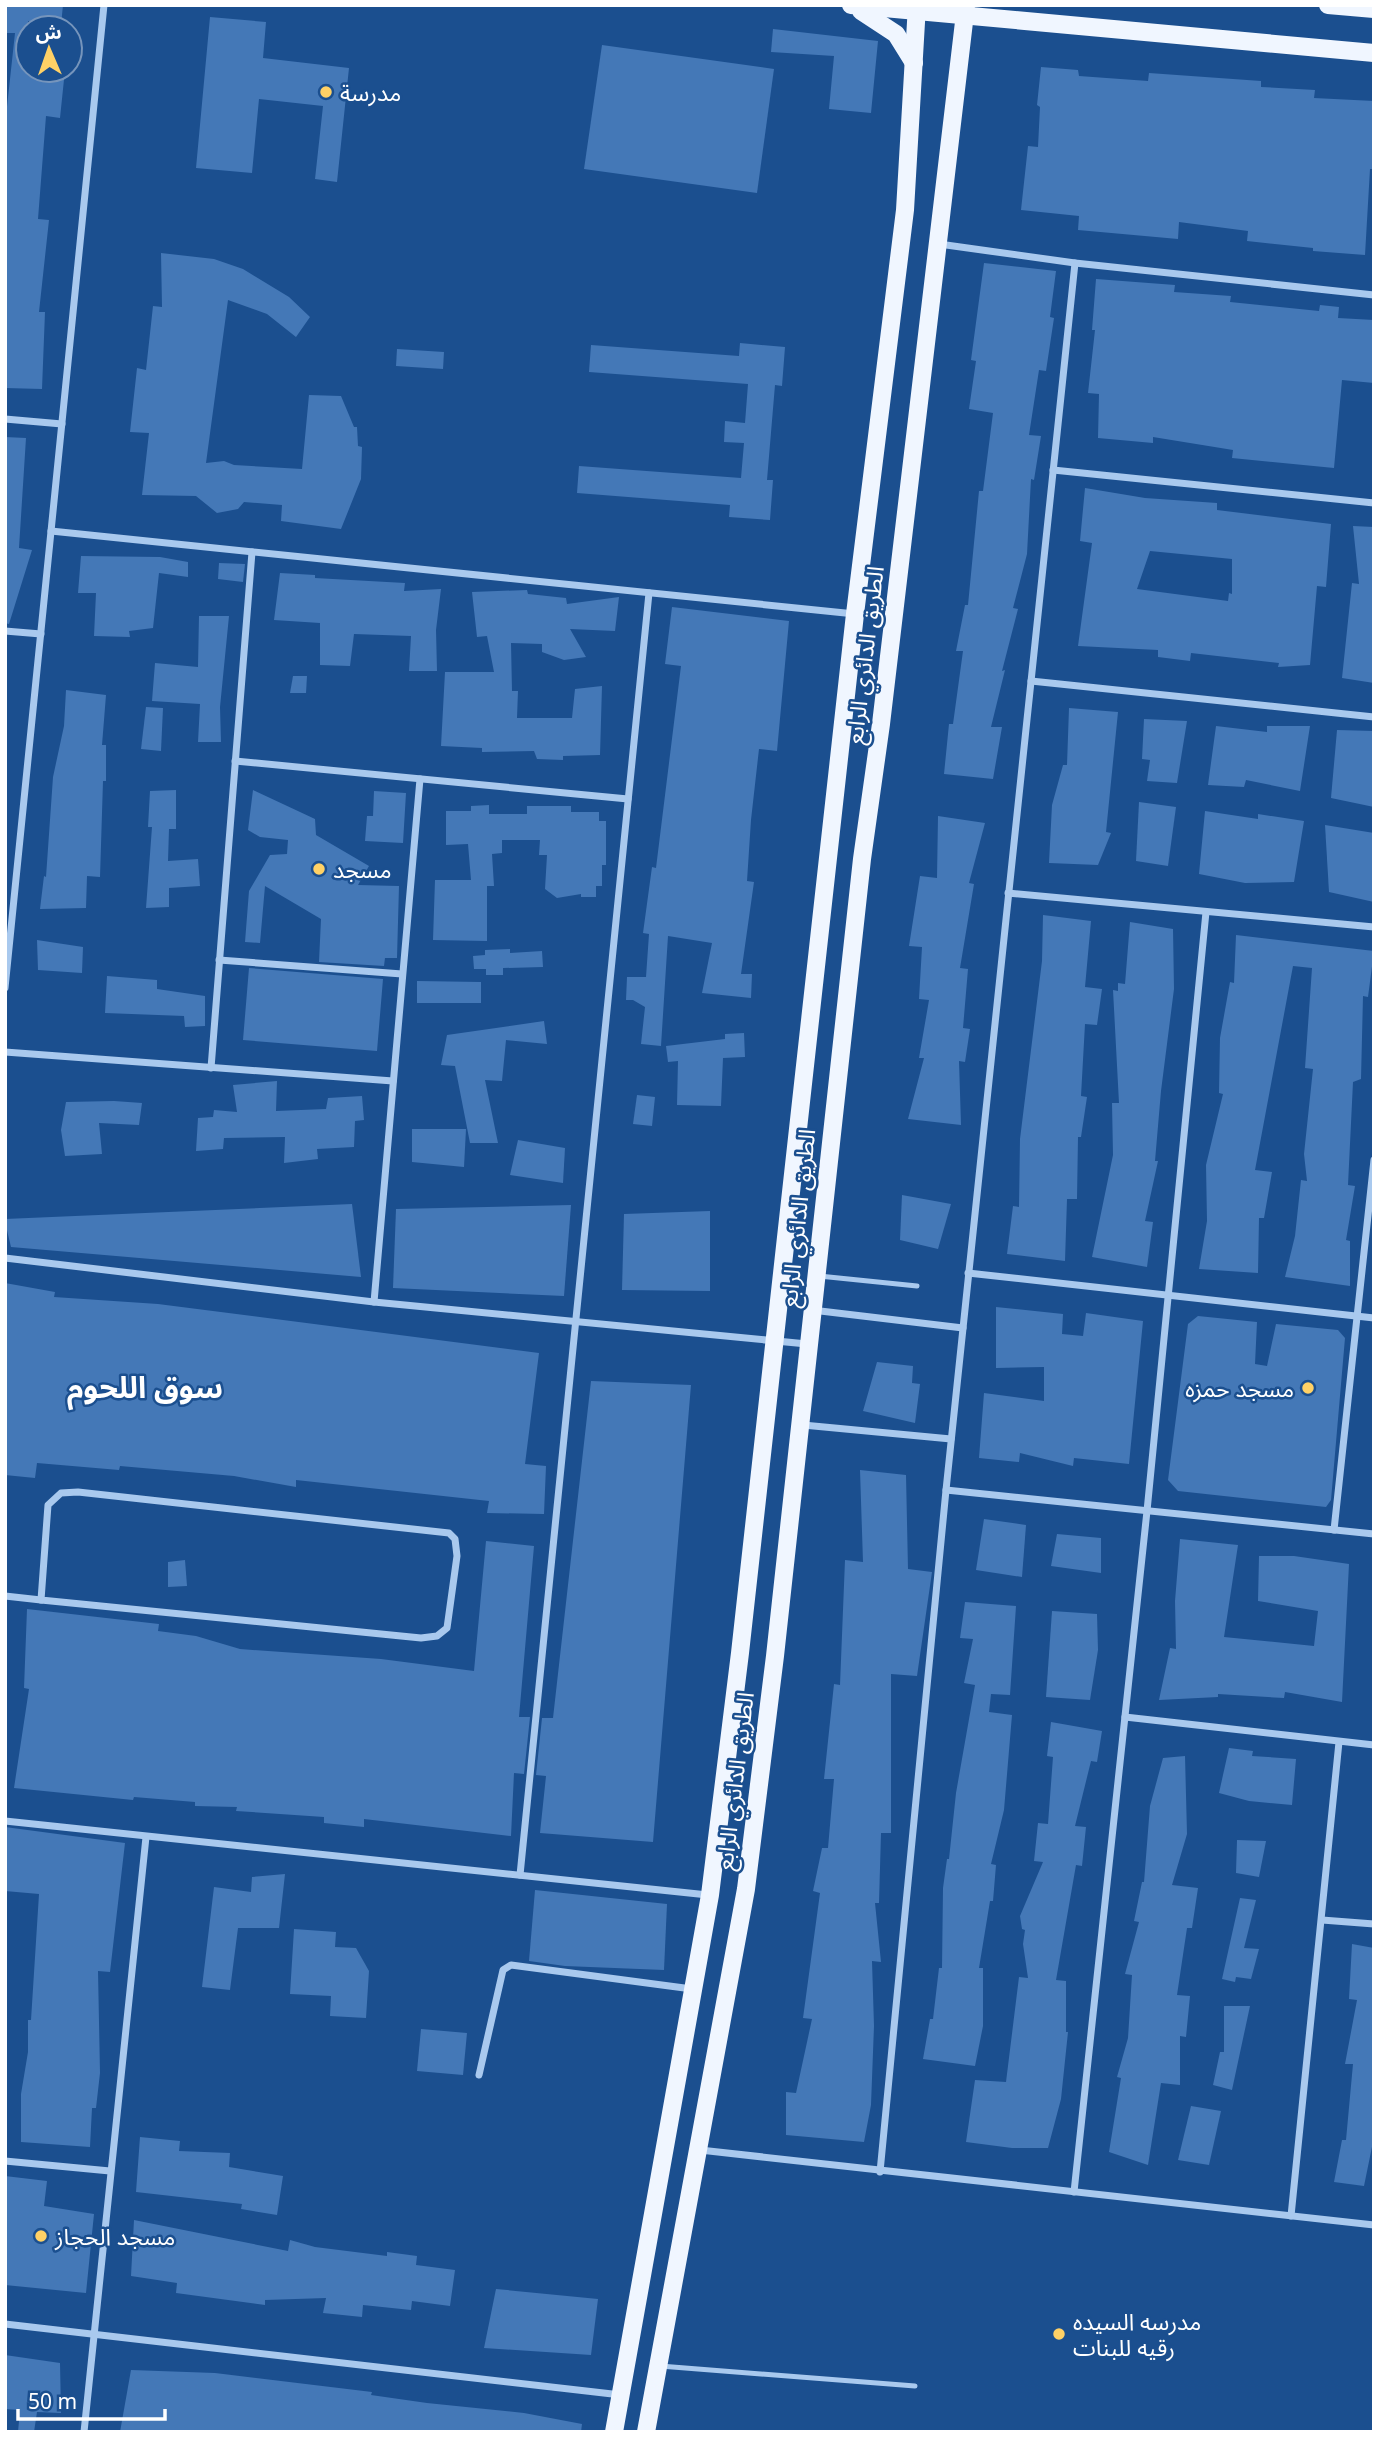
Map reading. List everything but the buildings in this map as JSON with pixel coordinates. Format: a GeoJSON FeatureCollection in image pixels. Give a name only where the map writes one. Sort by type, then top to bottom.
{"type":"FeatureCollection","features":[{"type":"Feature","properties":{"kind":"main road"},"geometry":{"type":"LineString","coordinates":[[849,5],[966,11],[1374,53]]}},
{"type":"Feature","properties":{"kind":"main road"},"geometry":{"type":"LineString","coordinates":[[849,5],[881,22],[896,34],[915,66]]}},
{"type":"Feature","properties":{"kind":"main road"},"geometry":{"type":"LineString","coordinates":[[1328,5],[1374,9]]}},
{"type":"Feature","properties":{"kind":"main road","name":"الطريق الدائري الرابع"},"geometry":{"type":"LineString","coordinates":[[614,2432],[710,1895],[740,1653],[855,614],[905,210],[917,9]]}},
{"type":"Feature","properties":{"kind":"main road","name":"الطريق الدائري الرابع"},"geometry":{"type":"LineString","coordinates":[[646,2432],[746,1889],[775,1656],[798,1424],[862,859],[966,11]]}},
{"type":"Feature","properties":{"kind":"street"},"geometry":{"type":"LineString","coordinates":[[5,988],[104,5]]}},
{"type":"Feature","properties":{"kind":"street"},"geometry":{"type":"LineString","coordinates":[[938,244],[1074,263],[1374,295]]}},
{"type":"Feature","properties":{"kind":"street"},"geometry":{"type":"LineString","coordinates":[[880,2172],[951,1439],[1074,263]]}},
{"type":"Feature","properties":{"kind":"street"},"geometry":{"type":"LineString","coordinates":[[5,419],[62,425]]}},
{"type":"Feature","properties":{"kind":"street"},"geometry":{"type":"LineString","coordinates":[[1053,470],[1374,503]]}},
{"type":"Feature","properties":{"kind":"street"},"geometry":{"type":"LineString","coordinates":[[51,531],[855,614]]}},
{"type":"Feature","properties":{"kind":"street"},"geometry":{"type":"LineString","coordinates":[[211,1068],[252,552]]}},
{"type":"Feature","properties":{"kind":"street"},"geometry":{"type":"LineString","coordinates":[[520,1875],[649,593]]}},
{"type":"Feature","properties":{"kind":"street"},"geometry":{"type":"LineString","coordinates":[[5,631],[41,634]]}},
{"type":"Feature","properties":{"kind":"street"},"geometry":{"type":"LineString","coordinates":[[1031,681],[1374,717]]}},
{"type":"Feature","properties":{"kind":"street"},"geometry":{"type":"LineString","coordinates":[[235,761],[628,799]]}},
{"type":"Feature","properties":{"kind":"street"},"geometry":{"type":"LineString","coordinates":[[374,1302],[420,779]]}},
{"type":"Feature","properties":{"kind":"street"},"geometry":{"type":"LineString","coordinates":[[1008,894],[1374,927]]}},
{"type":"Feature","properties":{"kind":"street"},"geometry":{"type":"LineString","coordinates":[[1074,2192],[1147,1511],[1206,912]]}},
{"type":"Feature","properties":{"kind":"street"},"geometry":{"type":"LineString","coordinates":[[219,960],[402,974]]}},
{"type":"Feature","properties":{"kind":"street"},"geometry":{"type":"LineString","coordinates":[[5,1052],[393,1081]]}},
{"type":"Feature","properties":{"kind":"street"},"geometry":{"type":"LineString","coordinates":[[1334,1530],[1374,1160]]}},
{"type":"Feature","properties":{"kind":"street"},"geometry":{"type":"LineString","coordinates":[[5,1258],[374,1302],[807,1344]]}},
{"type":"Feature","properties":{"kind":"street"},"geometry":{"type":"LineString","coordinates":[[968,1273],[1374,1318]]}},
{"type":"Feature","properties":{"kind":"street"},"geometry":{"type":"LineString","coordinates":[[811,1310],[963,1328]]}},
{"type":"Feature","properties":{"kind":"street"},"geometry":{"type":"LineString","coordinates":[[798,1424],[951,1439]]}},
{"type":"Feature","properties":{"kind":"street"},"geometry":{"type":"LineString","coordinates":[[946,1490],[1374,1534]]}},
{"type":"Feature","properties":{"kind":"street"},"geometry":{"type":"LineString","coordinates":[[5,1597],[430,1637],[447,1628],[457,1545],[449,1533],[441,1531],[116,1495],[61,1493],[48,1506],[41,1600]]}},
{"type":"Feature","properties":{"kind":"street"},"geometry":{"type":"LineString","coordinates":[[1125,1717],[1374,1745]]}},
{"type":"Feature","properties":{"kind":"street"},"geometry":{"type":"LineString","coordinates":[[1291,2216],[1339,1742]]}},
{"type":"Feature","properties":{"kind":"street"},"geometry":{"type":"LineString","coordinates":[[5,1821],[710,1895]]}},
{"type":"Feature","properties":{"kind":"street"},"geometry":{"type":"LineString","coordinates":[[84,2432],[92,2334],[146,1837]]}},
{"type":"Feature","properties":{"kind":"street"},"geometry":{"type":"LineString","coordinates":[[1322,1920],[1374,1924]]}},
{"type":"Feature","properties":{"kind":"street"},"geometry":{"type":"LineString","coordinates":[[479,2075],[503,1970],[511,1965],[692,1989]]}},
{"type":"Feature","properties":{"kind":"street"},"geometry":{"type":"LineString","coordinates":[[698,2150],[1374,2225]]}},
{"type":"Feature","properties":{"kind":"street"},"geometry":{"type":"LineString","coordinates":[[5,2161],[110,2171]]}},
{"type":"Feature","properties":{"kind":"street"},"geometry":{"type":"LineString","coordinates":[[5,2324],[621,2395]]}},
{"type":"Feature","properties":{"kind":"lane"},"geometry":{"type":"LineString","coordinates":[[815,1276],[917,1286]]}},
{"type":"Feature","properties":{"kind":"lane"},"geometry":{"type":"LineString","coordinates":[[657,2366],[915,2386]]}},
{"type":"Feature","properties":{"kind":"place","name":"مدرسة"},"geometry":{"type":"Point","coordinates":[326,92]}},
{"type":"Feature","properties":{"kind":"place","name":"مسجد"},"geometry":{"type":"Point","coordinates":[319,869]}},
{"type":"Feature","properties":{"kind":"place","name":"مسجد حمزه"},"geometry":{"type":"Point","coordinates":[1308,1388]}},
{"type":"Feature","properties":{"kind":"place","name":"مسجد الحجاز"},"geometry":{"type":"Point","coordinates":[41,2236]}},
{"type":"Feature","properties":{"kind":"place","name":"مدرسه السيده رقيه للبنات"},"geometry":{"type":"Point","coordinates":[1059,2334]}},
{"type":"Feature","properties":{"kind":"district","name":"سوق اللحوم"},"geometry":{"type":"Point","coordinates":[145,1386]}}]}
